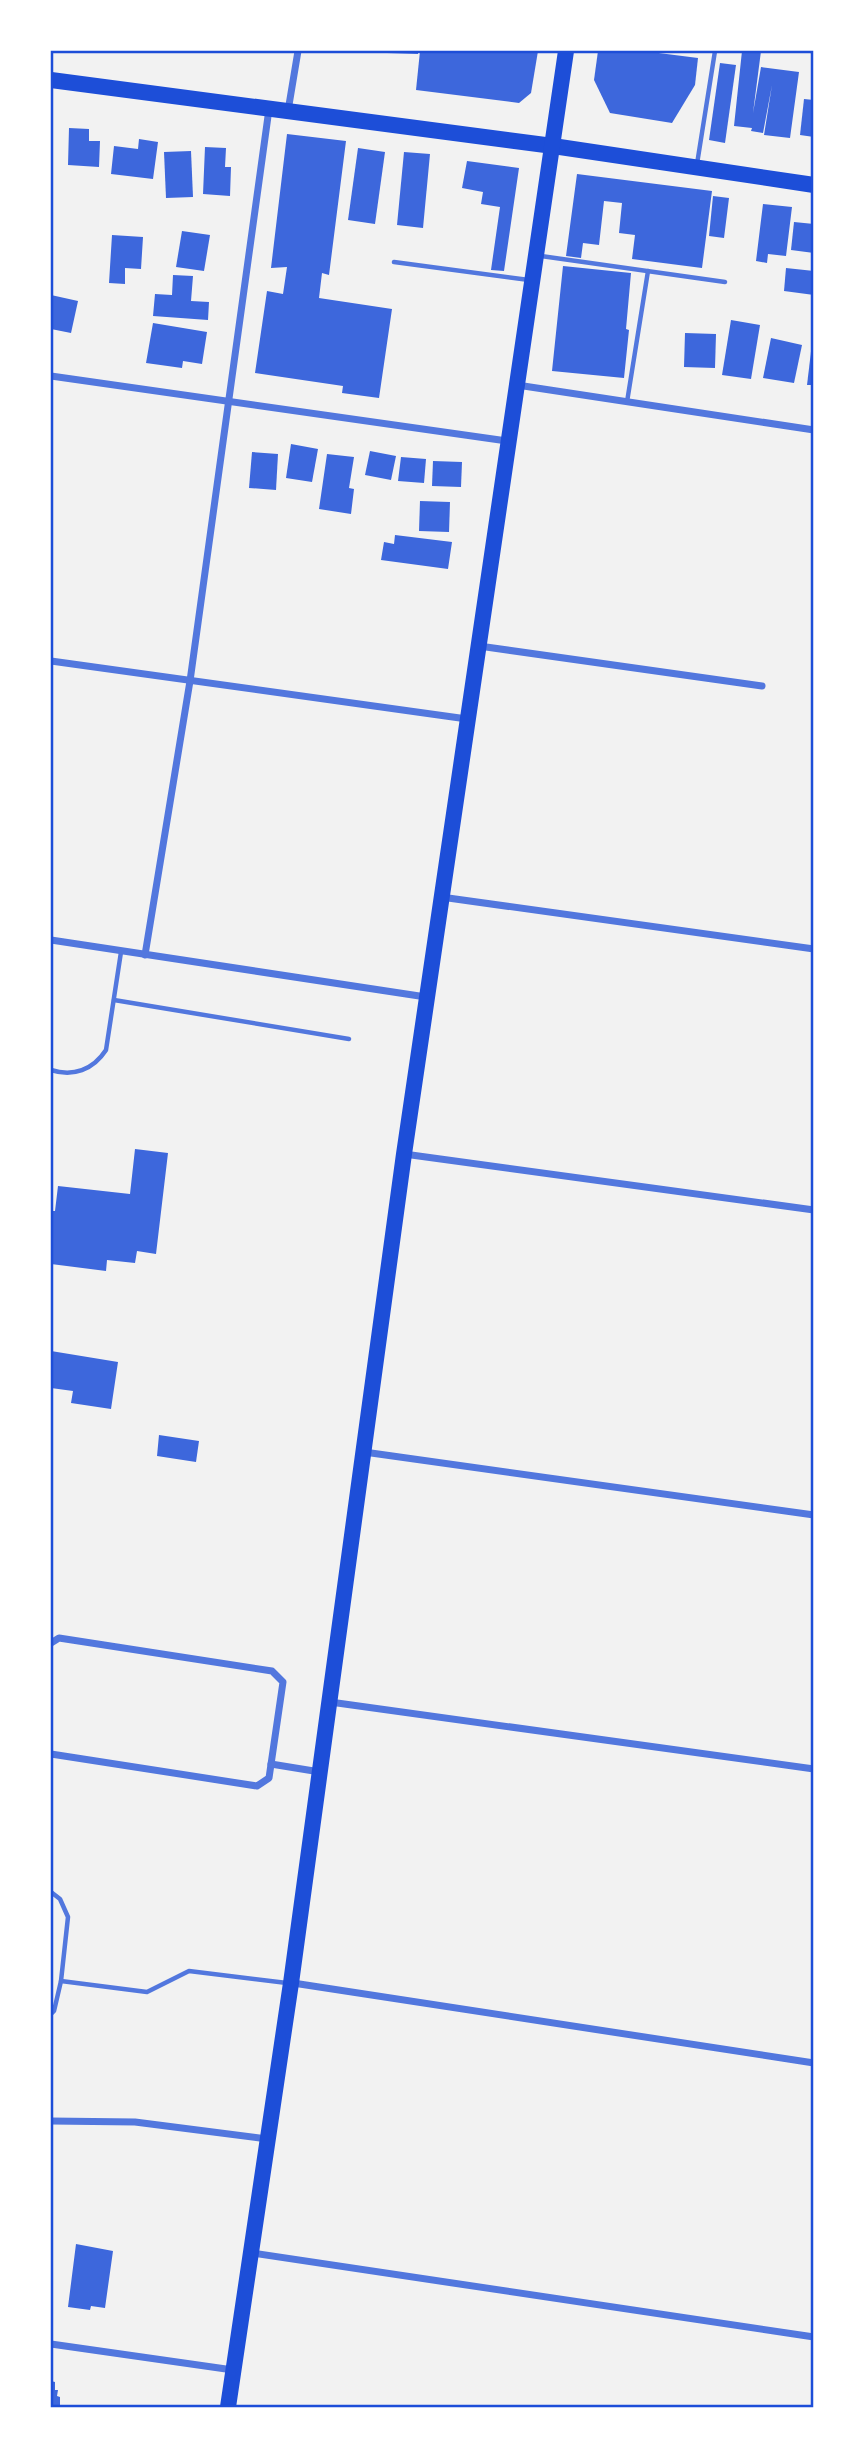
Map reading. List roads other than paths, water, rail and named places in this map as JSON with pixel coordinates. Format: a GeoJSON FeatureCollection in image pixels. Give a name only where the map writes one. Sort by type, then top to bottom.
{"type":"FeatureCollection","features":[{"type":"Feature","properties":{"kind":"main road"},"geometry":{"type":"LineString","coordinates":[[228,2407],[321,1772],[404,1154],[566,51]]}},
{"type":"Feature","properties":{"kind":"main road"},"geometry":{"type":"LineString","coordinates":[[51,80],[553,146],[814,185]]}},
{"type":"Feature","properties":{"kind":"street"},"geometry":{"type":"LineString","coordinates":[[288,111],[298,51]]}},
{"type":"Feature","properties":{"kind":"street"},"geometry":{"type":"LineString","coordinates":[[145,955],[190,681],[269,109]]}},
{"type":"Feature","properties":{"kind":"street"},"geometry":{"type":"LineString","coordinates":[[51,376],[508,442]]}},
{"type":"Feature","properties":{"kind":"street"},"geometry":{"type":"LineString","coordinates":[[517,385],[814,430]]}},
{"type":"Feature","properties":{"kind":"street"},"geometry":{"type":"LineString","coordinates":[[478,646],[762,686]]}},
{"type":"Feature","properties":{"kind":"street"},"geometry":{"type":"LineString","coordinates":[[51,661],[467,719]]}},
{"type":"Feature","properties":{"kind":"street"},"geometry":{"type":"LineString","coordinates":[[442,897],[814,948]]}},
{"type":"Feature","properties":{"kind":"street"},"geometry":{"type":"LineString","coordinates":[[51,940],[427,997]]}},
{"type":"Feature","properties":{"kind":"street"},"geometry":{"type":"LineString","coordinates":[[404,1154],[814,1210]]}},
{"type":"Feature","properties":{"kind":"street"},"geometry":{"type":"LineString","coordinates":[[364,1452],[814,1515]]}},
{"type":"Feature","properties":{"kind":"street"},"geometry":{"type":"LineString","coordinates":[[51,1643],[59,1638],[272,1671],[283,1682],[269,1778],[257,1786],[51,1754]]}},
{"type":"Feature","properties":{"kind":"street"},"geometry":{"type":"LineString","coordinates":[[330,1702],[814,1769]]}},
{"type":"Feature","properties":{"kind":"street"},"geometry":{"type":"LineString","coordinates":[[271,1764],[321,1772]]}},
{"type":"Feature","properties":{"kind":"street"},"geometry":{"type":"LineString","coordinates":[[291,1983],[814,2063]]}},
{"type":"Feature","properties":{"kind":"street"},"geometry":{"type":"LineString","coordinates":[[51,2121],[135,2122],[267,2139]]}},
{"type":"Feature","properties":{"kind":"street"},"geometry":{"type":"LineString","coordinates":[[251,2253],[814,2337]]}},
{"type":"Feature","properties":{"kind":"street"},"geometry":{"type":"LineString","coordinates":[[51,2344],[233,2371]]}},
{"type":"Feature","properties":{"kind":"lane"},"geometry":{"type":"LineString","coordinates":[[697,167],[715,51]]}},
{"type":"Feature","properties":{"kind":"lane"},"geometry":{"type":"LineString","coordinates":[[536,256],[725,282]]}},
{"type":"Feature","properties":{"kind":"lane"},"geometry":{"type":"LineString","coordinates":[[394,262],[533,281]]}},
{"type":"Feature","properties":{"kind":"lane"},"geometry":{"type":"LineString","coordinates":[[627,401],[648,271]]}},
{"type":"Feature","properties":{"kind":"lane"},"geometry":{"type":"LineString","coordinates":[[51,1070],[79,1072],[89,1068],[106,1051],[121,952]]}},
{"type":"Feature","properties":{"kind":"lane"},"geometry":{"type":"LineString","coordinates":[[114,1000],[349,1039]]}},
{"type":"Feature","properties":{"kind":"lane"},"geometry":{"type":"LineString","coordinates":[[51,1892],[60,1899],[68,1917],[61,1981],[51,2014]]}},
{"type":"Feature","properties":{"kind":"lane"},"geometry":{"type":"LineString","coordinates":[[61,1981],[147,1992],[189,1971],[291,1983]]}}]}
